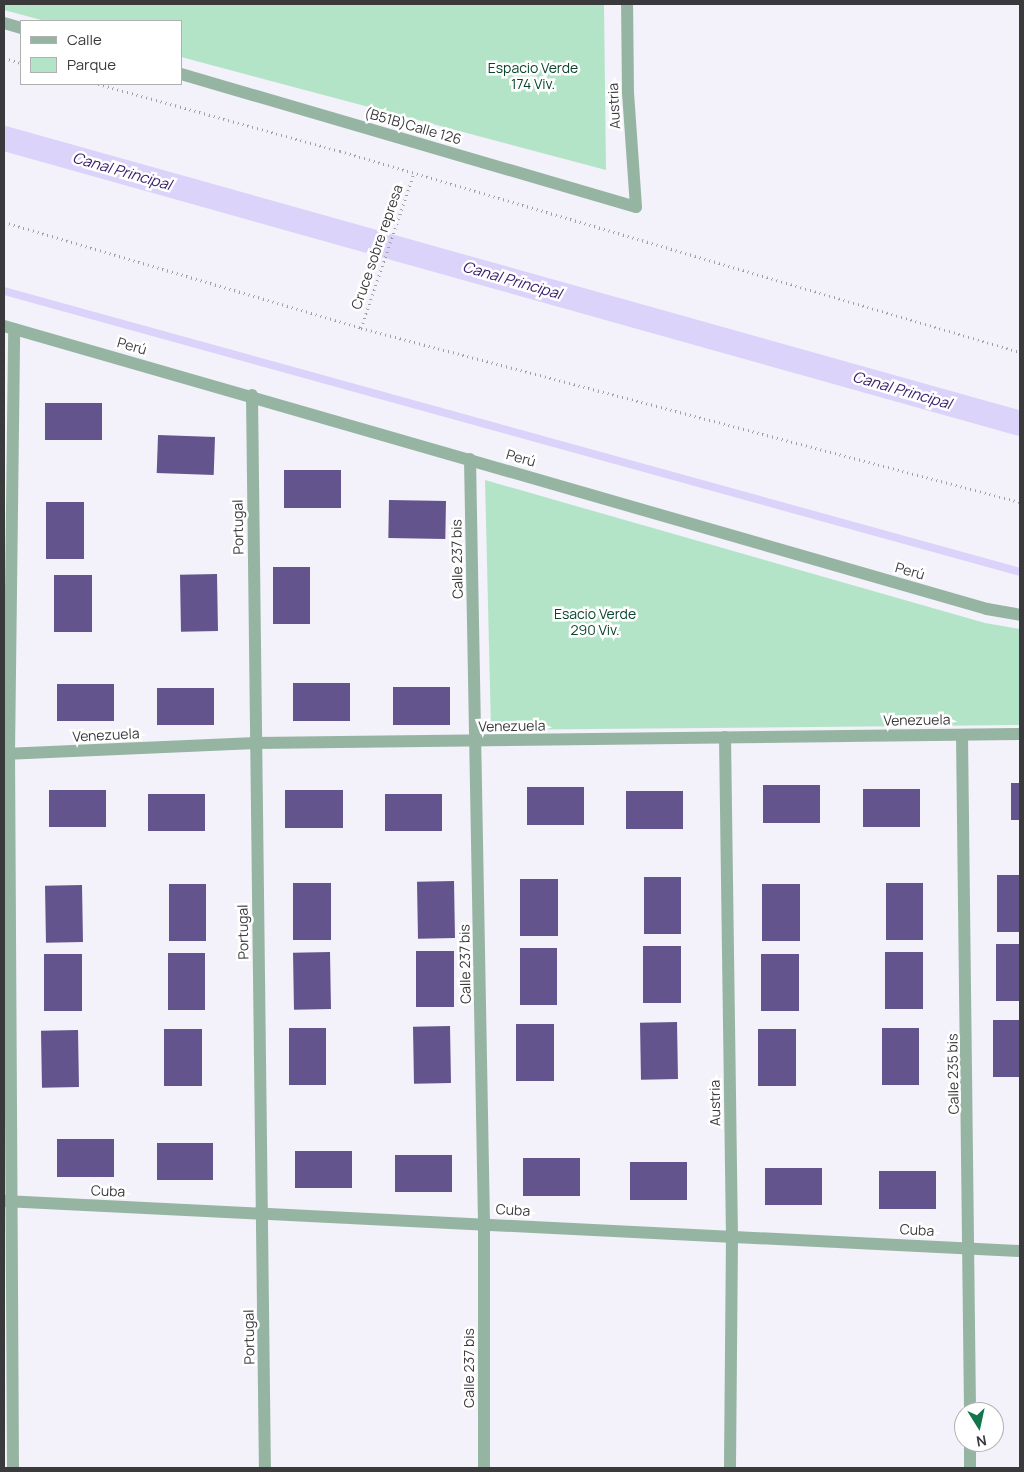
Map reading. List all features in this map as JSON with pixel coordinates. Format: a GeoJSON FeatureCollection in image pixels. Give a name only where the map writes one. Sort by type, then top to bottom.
{"type":"FeatureCollection","features":[{"type":"Feature","properties":{"kind":"street","name":"Austria"},"geometry":{"type":"LineString","coordinates":[[628,4],[628,93],[636,207]]}},
{"type":"Feature","properties":{"kind":"street"},"geometry":{"type":"LineString","coordinates":[[4,23],[20,28]]}},
{"type":"Feature","properties":{"kind":"street","name":"(B51B)Calle 126"},"geometry":{"type":"LineString","coordinates":[[182,74],[636,207]]}},
{"type":"Feature","properties":{"kind":"street"},"geometry":{"type":"LineString","coordinates":[[9,328],[6,754],[7,1202],[13,1468]]}},
{"type":"Feature","properties":{"kind":"street","name":"Perú"},"geometry":{"type":"LineString","coordinates":[[9,328],[252,395],[987,609],[1020,615]]}},
{"type":"Feature","properties":{"kind":"street","name":"Portugal"},"geometry":{"type":"LineString","coordinates":[[252,395],[265,1468]]}},
{"type":"Feature","properties":{"kind":"street","name":"Calle 237 bis"},"geometry":{"type":"LineString","coordinates":[[470,459],[484,1224],[484,1468]]}},
{"type":"Feature","properties":{"kind":"street","name":"Venezuela"},"geometry":{"type":"LineString","coordinates":[[6,754],[256,743],[476,742],[1020,734]]}},
{"type":"Feature","properties":{"kind":"street","name":"Calle 235 bis"},"geometry":{"type":"LineString","coordinates":[[962,735],[970,1248],[970,1402]]}},
{"type":"Feature","properties":{"kind":"street","name":"Austria"},"geometry":{"type":"LineString","coordinates":[[725,737],[732,1236],[730,1468]]}},
{"type":"Feature","properties":{"kind":"street","name":"Cuba"},"geometry":{"type":"LineString","coordinates":[[7,1202],[262,1212],[1020,1251]]}},
{"type":"Feature","properties":{"kind":"street"},"geometry":{"type":"LineString","coordinates":[[970,1452],[970,1468]]}},
{"type":"Feature","properties":{"kind":"path"},"geometry":{"type":"LineString","coordinates":[[4,58],[20,62]]}},
{"type":"Feature","properties":{"kind":"path"},"geometry":{"type":"LineString","coordinates":[[102,85],[414,173],[1020,352]]}},
{"type":"Feature","properties":{"kind":"path","name":"Cruce sobre represa"},"geometry":{"type":"LineString","coordinates":[[361,328],[414,173]]}},
{"type":"Feature","properties":{"kind":"path"},"geometry":{"type":"LineString","coordinates":[[4,222],[361,328],[1020,502]]}},
{"type":"Feature","properties":{"kind":"green space","name":"Espacio Verde 174 Viv."},"geometry":{"type":"Polygon","coordinates":[[[4,4],[604,4],[606,170],[182,57],[182,20],[41,20],[4,10],[4,4]]]}},
{"type":"Feature","properties":{"kind":"green space","name":"Esacio Verde 290 Viv."},"geometry":{"type":"Polygon","coordinates":[[[485,480],[985,623],[1020,629],[1020,725],[491,730],[485,480]]]}},
{"type":"Feature","properties":{"kind":"building"},"geometry":{"type":"Polygon","coordinates":[[[45,403],[102,403],[102,440],[45,440],[45,403]]]}},
{"type":"Feature","properties":{"kind":"building"},"geometry":{"type":"Polygon","coordinates":[[[158,435],[215,437],[214,475],[157,473],[158,435]]]}},
{"type":"Feature","properties":{"kind":"building"},"geometry":{"type":"Polygon","coordinates":[[[284,470],[341,470],[341,508],[284,508],[284,470]]]}},
{"type":"Feature","properties":{"kind":"building"},"geometry":{"type":"Polygon","coordinates":[[[389,500],[446,501],[445,539],[388,538],[389,500]]]}},
{"type":"Feature","properties":{"kind":"building"},"geometry":{"type":"Polygon","coordinates":[[[46,502],[84,502],[84,559],[46,559],[46,502]]]}},
{"type":"Feature","properties":{"kind":"building"},"geometry":{"type":"Polygon","coordinates":[[[273,567],[310,567],[310,624],[273,624],[273,567]]]}},
{"type":"Feature","properties":{"kind":"building"},"geometry":{"type":"Polygon","coordinates":[[[217,574],[218,631],[181,632],[180,575],[217,574]]]}},
{"type":"Feature","properties":{"kind":"building"},"geometry":{"type":"Polygon","coordinates":[[[54,575],[92,575],[92,632],[54,632],[54,575]]]}},
{"type":"Feature","properties":{"kind":"building"},"geometry":{"type":"Polygon","coordinates":[[[293,683],[350,683],[350,721],[293,721],[293,683]]]}},
{"type":"Feature","properties":{"kind":"building"},"geometry":{"type":"Polygon","coordinates":[[[57,684],[114,684],[114,721],[57,721],[57,684]]]}},
{"type":"Feature","properties":{"kind":"building"},"geometry":{"type":"Polygon","coordinates":[[[393,687],[450,687],[450,725],[393,725],[393,687]]]}},
{"type":"Feature","properties":{"kind":"building"},"geometry":{"type":"Polygon","coordinates":[[[157,688],[214,688],[214,725],[157,725],[157,688]]]}},
{"type":"Feature","properties":{"kind":"building"},"geometry":{"type":"Polygon","coordinates":[[[1011,783],[1020,783],[1020,820],[1011,820],[1011,783]]]}},
{"type":"Feature","properties":{"kind":"building"},"geometry":{"type":"Polygon","coordinates":[[[763,785],[820,785],[820,823],[763,823],[763,785]]]}},
{"type":"Feature","properties":{"kind":"building"},"geometry":{"type":"Polygon","coordinates":[[[527,787],[584,787],[584,825],[527,825],[527,787]]]}},
{"type":"Feature","properties":{"kind":"building"},"geometry":{"type":"Polygon","coordinates":[[[863,789],[920,789],[920,827],[863,827],[863,789]]]}},
{"type":"Feature","properties":{"kind":"building"},"geometry":{"type":"Polygon","coordinates":[[[49,790],[106,790],[106,827],[49,827],[49,790]]]}},
{"type":"Feature","properties":{"kind":"building"},"geometry":{"type":"Polygon","coordinates":[[[285,790],[343,790],[343,828],[285,828],[285,790]]]}},
{"type":"Feature","properties":{"kind":"building"},"geometry":{"type":"Polygon","coordinates":[[[626,791],[683,791],[683,829],[626,829],[626,791]]]}},
{"type":"Feature","properties":{"kind":"building"},"geometry":{"type":"Polygon","coordinates":[[[148,794],[205,794],[205,831],[148,831],[148,794]]]}},
{"type":"Feature","properties":{"kind":"building"},"geometry":{"type":"Polygon","coordinates":[[[385,794],[442,794],[442,831],[385,831],[385,794]]]}},
{"type":"Feature","properties":{"kind":"building"},"geometry":{"type":"Polygon","coordinates":[[[997,875],[1020,875],[1020,932],[997,932],[997,875]]]}},
{"type":"Feature","properties":{"kind":"building"},"geometry":{"type":"Polygon","coordinates":[[[644,877],[681,877],[681,934],[644,934],[644,877]]]}},
{"type":"Feature","properties":{"kind":"building"},"geometry":{"type":"Polygon","coordinates":[[[520,879],[558,879],[558,936],[520,936],[520,879]]]}},
{"type":"Feature","properties":{"kind":"building"},"geometry":{"type":"Polygon","coordinates":[[[454,881],[455,938],[418,939],[417,882],[454,881]]]}},
{"type":"Feature","properties":{"kind":"building"},"geometry":{"type":"Polygon","coordinates":[[[293,883],[331,883],[331,940],[293,940],[293,883]]]}},
{"type":"Feature","properties":{"kind":"building"},"geometry":{"type":"Polygon","coordinates":[[[886,883],[923,883],[923,940],[886,940],[886,883]]]}},
{"type":"Feature","properties":{"kind":"building"},"geometry":{"type":"Polygon","coordinates":[[[169,884],[206,884],[206,941],[169,941],[169,884]]]}},
{"type":"Feature","properties":{"kind":"building"},"geometry":{"type":"Polygon","coordinates":[[[762,884],[800,884],[800,941],[762,941],[762,884]]]}},
{"type":"Feature","properties":{"kind":"building"},"geometry":{"type":"Polygon","coordinates":[[[82,885],[83,942],[46,943],[45,886],[82,885]]]}},
{"type":"Feature","properties":{"kind":"building"},"geometry":{"type":"Polygon","coordinates":[[[996,944],[1020,944],[1020,1001],[996,1001],[996,944]]]}},
{"type":"Feature","properties":{"kind":"building"},"geometry":{"type":"Polygon","coordinates":[[[643,946],[681,946],[681,1003],[643,1003],[643,946]]]}},
{"type":"Feature","properties":{"kind":"building"},"geometry":{"type":"Polygon","coordinates":[[[520,948],[557,948],[557,1005],[520,1005],[520,948]]]}},
{"type":"Feature","properties":{"kind":"building"},"geometry":{"type":"Polygon","coordinates":[[[416,951],[454,951],[454,1007],[416,1007],[416,951]]]}},
{"type":"Feature","properties":{"kind":"building"},"geometry":{"type":"Polygon","coordinates":[[[330,952],[331,1009],[294,1010],[293,953],[330,952]]]}},
{"type":"Feature","properties":{"kind":"building"},"geometry":{"type":"Polygon","coordinates":[[[885,952],[923,952],[923,1009],[885,1009],[885,952]]]}},
{"type":"Feature","properties":{"kind":"building"},"geometry":{"type":"Polygon","coordinates":[[[168,953],[205,953],[205,1010],[168,1010],[168,953]]]}},
{"type":"Feature","properties":{"kind":"building"},"geometry":{"type":"Polygon","coordinates":[[[44,954],[82,954],[82,1011],[44,1011],[44,954]]]}},
{"type":"Feature","properties":{"kind":"building"},"geometry":{"type":"Polygon","coordinates":[[[761,954],[799,954],[799,1011],[761,1011],[761,954]]]}},
{"type":"Feature","properties":{"kind":"building"},"geometry":{"type":"Polygon","coordinates":[[[993,1020],[1020,1020],[1020,1077],[993,1077],[993,1020]]]}},
{"type":"Feature","properties":{"kind":"building"},"geometry":{"type":"Polygon","coordinates":[[[677,1022],[678,1079],[641,1080],[640,1023],[677,1022]]]}},
{"type":"Feature","properties":{"kind":"building"},"geometry":{"type":"Polygon","coordinates":[[[516,1024],[554,1024],[554,1081],[516,1081],[516,1024]]]}},
{"type":"Feature","properties":{"kind":"building"},"geometry":{"type":"Polygon","coordinates":[[[450,1026],[451,1083],[414,1084],[413,1027],[450,1026]]]}},
{"type":"Feature","properties":{"kind":"building"},"geometry":{"type":"Polygon","coordinates":[[[289,1028],[326,1028],[326,1085],[289,1085],[289,1028]]]}},
{"type":"Feature","properties":{"kind":"building"},"geometry":{"type":"Polygon","coordinates":[[[882,1028],[919,1028],[919,1085],[882,1085],[882,1028]]]}},
{"type":"Feature","properties":{"kind":"building"},"geometry":{"type":"Polygon","coordinates":[[[164,1029],[202,1029],[202,1086],[164,1086],[164,1029]]]}},
{"type":"Feature","properties":{"kind":"building"},"geometry":{"type":"Polygon","coordinates":[[[758,1029],[796,1029],[796,1086],[758,1086],[758,1029]]]}},
{"type":"Feature","properties":{"kind":"building"},"geometry":{"type":"Polygon","coordinates":[[[78,1030],[79,1087],[42,1088],[41,1031],[78,1030]]]}},
{"type":"Feature","properties":{"kind":"building"},"geometry":{"type":"Polygon","coordinates":[[[57,1139],[114,1139],[114,1177],[57,1177],[57,1139]]]}},
{"type":"Feature","properties":{"kind":"building"},"geometry":{"type":"Polygon","coordinates":[[[157,1143],[213,1143],[213,1180],[157,1180],[157,1143]]]}},
{"type":"Feature","properties":{"kind":"building"},"geometry":{"type":"Polygon","coordinates":[[[295,1151],[352,1151],[352,1188],[295,1188],[295,1151]]]}},
{"type":"Feature","properties":{"kind":"building"},"geometry":{"type":"Polygon","coordinates":[[[395,1155],[452,1155],[452,1192],[395,1192],[395,1155]]]}},
{"type":"Feature","properties":{"kind":"building"},"geometry":{"type":"Polygon","coordinates":[[[523,1158],[580,1158],[580,1196],[523,1196],[523,1158]]]}},
{"type":"Feature","properties":{"kind":"building"},"geometry":{"type":"Polygon","coordinates":[[[630,1162],[687,1162],[687,1200],[630,1200],[630,1162]]]}},
{"type":"Feature","properties":{"kind":"building"},"geometry":{"type":"Polygon","coordinates":[[[765,1168],[822,1168],[822,1205],[765,1205],[765,1168]]]}},
{"type":"Feature","properties":{"kind":"building"},"geometry":{"type":"Polygon","coordinates":[[[879,1171],[936,1171],[936,1209],[879,1209],[879,1171]]]}},
{"type":"Feature","properties":{"kind":"waterway","name":"Canal Principal"},"geometry":{"type":"LineString","coordinates":[[4,138],[1020,423]]}},
{"type":"Feature","properties":{"kind":"waterway"},"geometry":{"type":"LineString","coordinates":[[4,291],[1020,572]]}}]}
